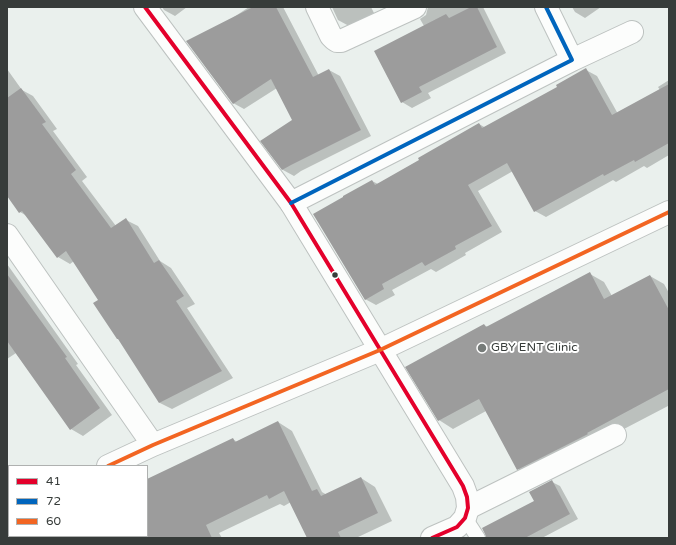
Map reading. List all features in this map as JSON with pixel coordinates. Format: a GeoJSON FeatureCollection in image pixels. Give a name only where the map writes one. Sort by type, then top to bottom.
{"type":"FeatureCollection","features":[{"type":"Feature","properties":{"kind":"street"},"geometry":{"type":"LineString","coordinates":[[145,7],[291,203],[463,486],[467,497],[467,513]]}},
{"type":"Feature","properties":{"kind":"street"},"geometry":{"type":"LineString","coordinates":[[317,7],[331,36],[337,41],[341,41],[415,7]]}},
{"type":"Feature","properties":{"kind":"street"},"geometry":{"type":"LineString","coordinates":[[546,7],[572,60]]}},
{"type":"Feature","properties":{"kind":"street"},"geometry":{"type":"LineString","coordinates":[[291,203],[572,60],[632,32]]}},
{"type":"Feature","properties":{"kind":"street"},"geometry":{"type":"LineString","coordinates":[[110,465],[153,445],[380,350],[669,212]]}},
{"type":"Feature","properties":{"kind":"street"},"geometry":{"type":"LineString","coordinates":[[7,235],[153,445]]}},
{"type":"Feature","properties":{"kind":"street"},"geometry":{"type":"LineString","coordinates":[[432,538],[457,527],[467,513],[615,435]]}},
{"type":"Feature","properties":{"kind":"lane"},"geometry":{"type":"LineString","coordinates":[[467,513],[478,538]]}},
{"type":"Feature","properties":{"kind":"building"},"geometry":{"type":"Polygon","coordinates":[[[253,7],[276,7],[313,77],[329,69],[361,130],[282,170],[260,141],[292,120],[271,79],[233,104],[186,41],[253,7]]]}},
{"type":"Feature","properties":{"kind":"building"},"geometry":{"type":"Polygon","coordinates":[[[471,7],[477,7],[497,47],[419,87],[422,92],[401,103],[374,51],[446,14],[449,18],[471,7]]]}},
{"type":"Feature","properties":{"kind":"building"},"geometry":{"type":"Polygon","coordinates":[[[586,68],[612,115],[669,84],[669,143],[635,162],[634,160],[604,176],[603,174],[534,212],[507,163],[468,185],[492,226],[455,246],[456,249],[425,266],[422,262],[382,284],[384,289],[365,300],[313,214],[372,180],[375,185],[479,123],[482,128],[557,87],[556,85],[586,68]]]}},
{"type":"Feature","properties":{"kind":"building"},"geometry":{"type":"Polygon","coordinates":[[[21,88],[46,122],[42,124],[76,170],[71,174],[111,228],[126,218],[154,263],[159,260],[184,296],[176,301],[222,371],[159,403],[93,303],[98,300],[66,251],[57,258],[22,211],[19,213],[7,196],[7,98],[21,88]]]}},
{"type":"Feature","properties":{"kind":"building"},"geometry":{"type":"Polygon","coordinates":[[[590,272],[604,299],[650,275],[669,310],[669,389],[587,433],[588,434],[517,470],[479,399],[438,421],[405,367],[484,324],[486,327],[590,272]]]}},
{"type":"Feature","properties":{"kind":"building"},"geometry":{"type":"Polygon","coordinates":[[[7,274],[67,357],[65,358],[100,408],[70,430],[7,341],[7,274]]]}},
{"type":"Feature","properties":{"kind":"building"},"geometry":{"type":"Polygon","coordinates":[[[278,421],[312,491],[317,489],[321,496],[361,477],[378,513],[338,532],[341,538],[307,538],[284,491],[269,499],[267,495],[206,525],[212,538],[147,538],[148,479],[233,438],[235,442],[278,421]]]}},
{"type":"Feature","properties":{"kind":"building"},"geometry":{"type":"Polygon","coordinates":[[[552,480],[570,514],[525,538],[486,538],[482,528],[534,501],[529,492],[552,480]]]}},
{"type":"Feature","properties":{"kind":"transit line","name":"41"},"geometry":{"type":"LineString","coordinates":[[145,7],[291,203],[463,486],[467,497],[468,508],[465,518],[457,527],[432,538]]}},
{"type":"Feature","properties":{"kind":"transit line","name":"72"},"geometry":{"type":"LineString","coordinates":[[291,203],[572,60],[546,7]]}},
{"type":"Feature","properties":{"kind":"transit line","name":"60"},"geometry":{"type":"LineString","coordinates":[[110,465],[153,445],[380,350],[669,212]]}},
{"type":"Feature","properties":{"kind":"place","name":"GBY ENT Clinic"},"geometry":{"type":"Point","coordinates":[482,348]}}]}
